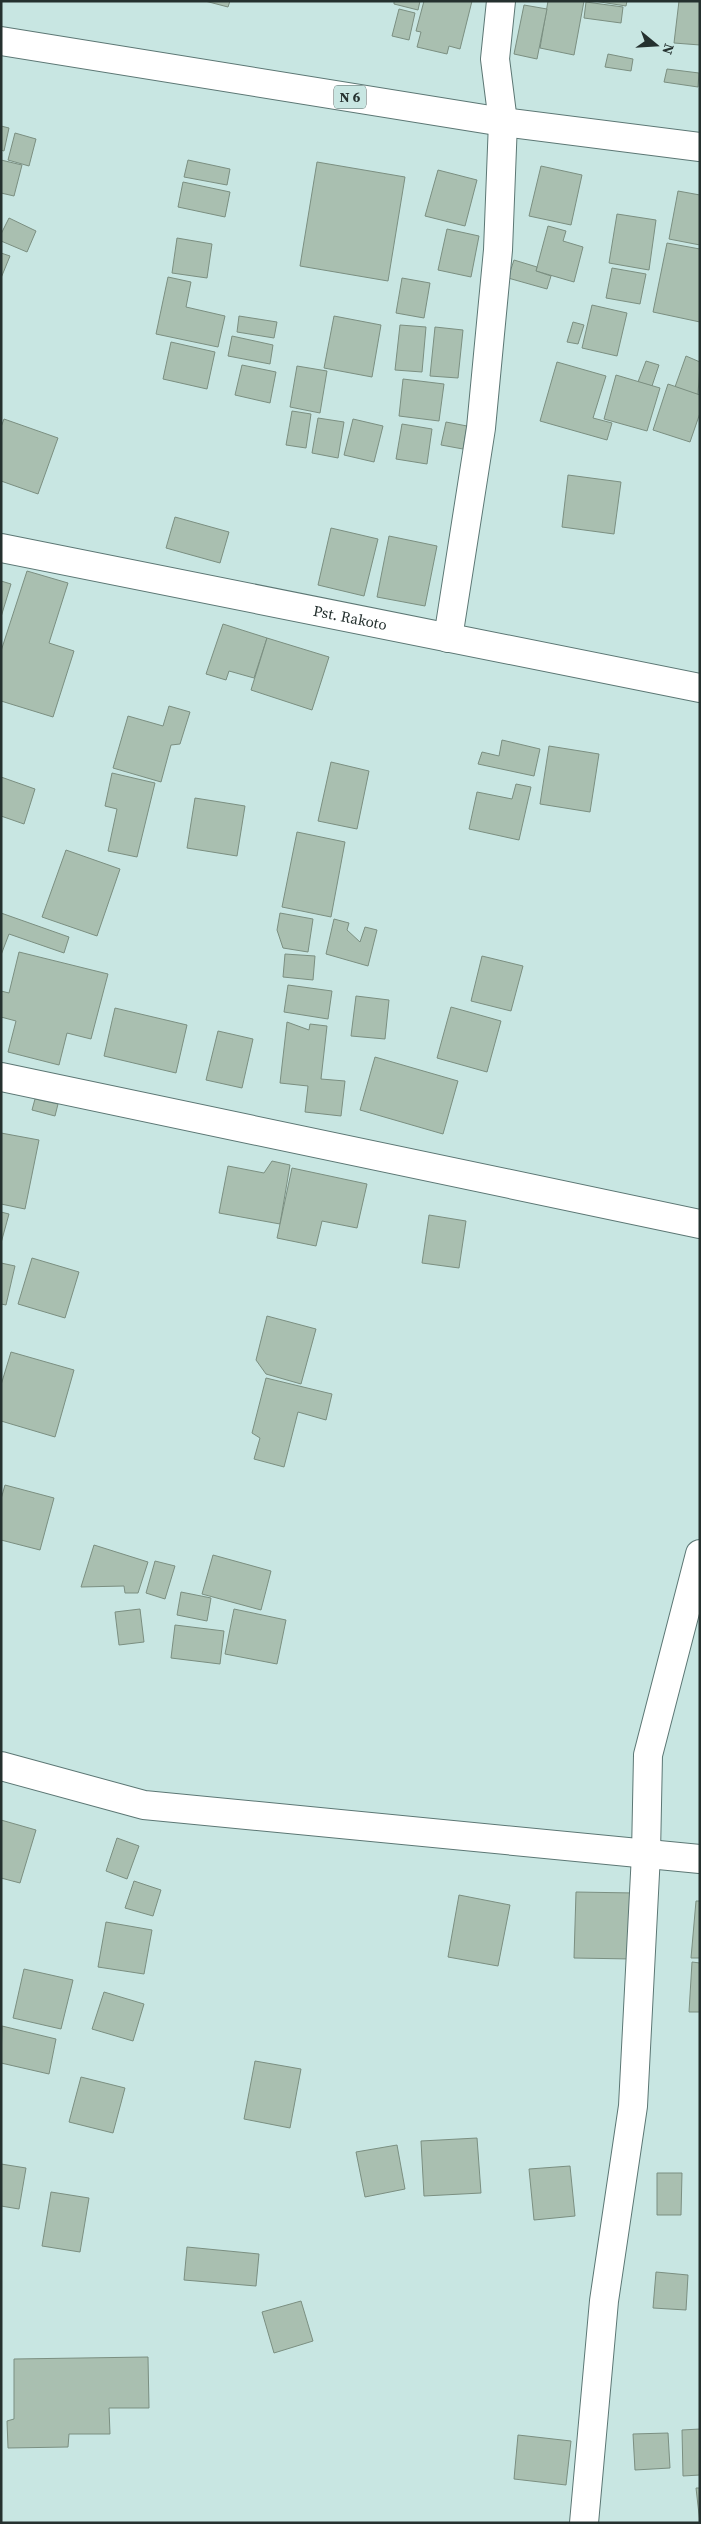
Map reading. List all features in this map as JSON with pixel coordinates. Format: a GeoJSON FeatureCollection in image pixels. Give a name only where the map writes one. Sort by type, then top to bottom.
{"type":"FeatureCollection","features":[{"type":"Feature","properties":{"kind":"street"},"geometry":{"type":"LineString","coordinates":[[448,638],[481,428],[498,250],[503,122],[494,59],[500,1]]}},
{"type":"Feature","properties":{"kind":"street","name":"N 6"},"geometry":{"type":"LineString","coordinates":[[1,41],[503,122],[700,147]]}},
{"type":"Feature","properties":{"kind":"street","name":"Pst. Rakoto"},"geometry":{"type":"LineString","coordinates":[[1,548],[700,688]]}},
{"type":"Feature","properties":{"kind":"street"},"geometry":{"type":"LineString","coordinates":[[1,1077],[700,1224]]}},
{"type":"Feature","properties":{"kind":"street"},"geometry":{"type":"LineString","coordinates":[[584,2523],[604,2301],[633,2106],[646,1854],[648,1755],[700,1554]]}},
{"type":"Feature","properties":{"kind":"street"},"geometry":{"type":"LineString","coordinates":[[1,1766],[144,1805],[700,1859]]}},
{"type":"Feature","properties":{"kind":"building"},"geometry":{"type":"Polygon","coordinates":[[[205,1],[230,1],[228,7],[205,1]]]}},
{"type":"Feature","properties":{"kind":"building"},"geometry":{"type":"Polygon","coordinates":[[[394,1],[420,1],[418,10],[394,4],[394,1]]]}},
{"type":"Feature","properties":{"kind":"building"},"geometry":{"type":"Polygon","coordinates":[[[424,1],[472,1],[460,49],[449,46],[447,54],[417,47],[421,32],[416,31],[424,1]]]}},
{"type":"Feature","properties":{"kind":"building"},"geometry":{"type":"Polygon","coordinates":[[[548,1],[584,1],[574,55],[540,48],[548,1]]]}},
{"type":"Feature","properties":{"kind":"building"},"geometry":{"type":"Polygon","coordinates":[[[594,1],[627,1],[626,6],[594,1]]]}},
{"type":"Feature","properties":{"kind":"building"},"geometry":{"type":"Polygon","coordinates":[[[679,1],[700,1],[700,45],[674,43],[679,1]]]}},
{"type":"Feature","properties":{"kind":"building"},"geometry":{"type":"Polygon","coordinates":[[[586,2],[623,7],[621,23],[584,18],[586,2]]]}},
{"type":"Feature","properties":{"kind":"building"},"geometry":{"type":"Polygon","coordinates":[[[524,5],[547,9],[537,59],[514,54],[524,5]]]}},
{"type":"Feature","properties":{"kind":"building"},"geometry":{"type":"Polygon","coordinates":[[[399,9],[415,13],[409,40],[392,36],[399,9]]]}},
{"type":"Feature","properties":{"kind":"building"},"geometry":{"type":"Polygon","coordinates":[[[608,54],[633,59],[631,71],[605,67],[608,54]]]}},
{"type":"Feature","properties":{"kind":"building"},"geometry":{"type":"Polygon","coordinates":[[[667,69],[699,73],[698,87],[664,82],[667,69]]]}},
{"type":"Feature","properties":{"kind":"building"},"geometry":{"type":"Polygon","coordinates":[[[1,126],[9,128],[4,151],[1,150],[1,126]]]}},
{"type":"Feature","properties":{"kind":"building"},"geometry":{"type":"Polygon","coordinates":[[[15,133],[36,139],[29,166],[8,160],[15,133]]]}},
{"type":"Feature","properties":{"kind":"building"},"geometry":{"type":"Polygon","coordinates":[[[1,160],[22,165],[14,196],[1,193],[1,160]]]}},
{"type":"Feature","properties":{"kind":"building"},"geometry":{"type":"Polygon","coordinates":[[[188,160],[230,169],[227,185],[184,177],[188,160]]]}},
{"type":"Feature","properties":{"kind":"building"},"geometry":{"type":"Polygon","coordinates":[[[317,162],[405,177],[388,281],[300,266],[317,162]]]}},
{"type":"Feature","properties":{"kind":"building"},"geometry":{"type":"Polygon","coordinates":[[[541,166],[582,175],[571,225],[529,216],[541,166]]]}},
{"type":"Feature","properties":{"kind":"building"},"geometry":{"type":"Polygon","coordinates":[[[438,170],[477,180],[465,226],[425,216],[438,170]]]}},
{"type":"Feature","properties":{"kind":"building"},"geometry":{"type":"Polygon","coordinates":[[[183,182],[230,192],[225,217],[178,207],[183,182]]]}},
{"type":"Feature","properties":{"kind":"building"},"geometry":{"type":"Polygon","coordinates":[[[678,191],[700,195],[700,245],[669,239],[678,191]]]}},
{"type":"Feature","properties":{"kind":"building"},"geometry":{"type":"Polygon","coordinates":[[[617,214],[656,220],[649,270],[609,263],[617,214]]]}},
{"type":"Feature","properties":{"kind":"building"},"geometry":{"type":"Polygon","coordinates":[[[9,218],[36,231],[27,252],[1,241],[1,234],[9,218]]]}},
{"type":"Feature","properties":{"kind":"building"},"geometry":{"type":"Polygon","coordinates":[[[548,226],[566,231],[563,241],[583,247],[574,282],[536,271],[548,226]]]}},
{"type":"Feature","properties":{"kind":"building"},"geometry":{"type":"Polygon","coordinates":[[[447,229],[479,236],[471,277],[438,270],[447,229]]]}},
{"type":"Feature","properties":{"kind":"building"},"geometry":{"type":"Polygon","coordinates":[[[177,238],[212,244],[207,278],[172,273],[177,238]]]}},
{"type":"Feature","properties":{"kind":"building"},"geometry":{"type":"Polygon","coordinates":[[[667,243],[700,249],[700,322],[653,312],[667,243]]]}},
{"type":"Feature","properties":{"kind":"building"},"geometry":{"type":"Polygon","coordinates":[[[1,253],[10,256],[1,278],[1,253]]]}},
{"type":"Feature","properties":{"kind":"building"},"geometry":{"type":"Polygon","coordinates":[[[514,260],[537,267],[536,271],[551,276],[547,289],[508,278],[514,260]]]}},
{"type":"Feature","properties":{"kind":"building"},"geometry":{"type":"Polygon","coordinates":[[[612,268],[646,274],[640,304],[606,298],[612,268]]]}},
{"type":"Feature","properties":{"kind":"building"},"geometry":{"type":"Polygon","coordinates":[[[168,277],[191,282],[186,307],[225,316],[218,347],[156,334],[168,277]]]}},
{"type":"Feature","properties":{"kind":"building"},"geometry":{"type":"Polygon","coordinates":[[[402,278],[430,283],[424,318],[396,313],[402,278]]]}},
{"type":"Feature","properties":{"kind":"building"},"geometry":{"type":"Polygon","coordinates":[[[592,305],[627,313],[617,356],[582,348],[592,305]]]}},
{"type":"Feature","properties":{"kind":"building"},"geometry":{"type":"Polygon","coordinates":[[[239,316],[277,322],[274,338],[237,332],[239,316]]]}},
{"type":"Feature","properties":{"kind":"building"},"geometry":{"type":"Polygon","coordinates":[[[334,316],[381,325],[372,377],[324,368],[334,316]]]}},
{"type":"Feature","properties":{"kind":"building"},"geometry":{"type":"Polygon","coordinates":[[[573,322],[584,325],[578,344],[567,342],[573,322]]]}},
{"type":"Feature","properties":{"kind":"building"},"geometry":{"type":"Polygon","coordinates":[[[400,325],[426,327],[422,372],[395,370],[400,325]]]}},
{"type":"Feature","properties":{"kind":"building"},"geometry":{"type":"Polygon","coordinates":[[[435,327],[463,330],[458,378],[430,376],[435,327]]]}},
{"type":"Feature","properties":{"kind":"building"},"geometry":{"type":"Polygon","coordinates":[[[232,336],[273,345],[270,364],[228,356],[232,336]]]}},
{"type":"Feature","properties":{"kind":"building"},"geometry":{"type":"Polygon","coordinates":[[[171,342],[215,352],[207,389],[163,379],[171,342]]]}},
{"type":"Feature","properties":{"kind":"building"},"geometry":{"type":"Polygon","coordinates":[[[686,356],[700,362],[698,395],[675,387],[686,356]]]}},
{"type":"Feature","properties":{"kind":"building"},"geometry":{"type":"Polygon","coordinates":[[[646,361],[659,365],[652,386],[638,382],[646,361]]]}},
{"type":"Feature","properties":{"kind":"building"},"geometry":{"type":"Polygon","coordinates":[[[557,362],[606,376],[593,418],[612,423],[607,440],[540,421],[557,362]]]}},
{"type":"Feature","properties":{"kind":"building"},"geometry":{"type":"Polygon","coordinates":[[[242,365],[276,372],[270,403],[235,395],[242,365]]]}},
{"type":"Feature","properties":{"kind":"building"},"geometry":{"type":"Polygon","coordinates":[[[297,366],[327,371],[320,413],[290,407],[297,366]]]}},
{"type":"Feature","properties":{"kind":"building"},"geometry":{"type":"Polygon","coordinates":[[[616,375],[660,388],[647,431],[604,419],[616,375]]]}},
{"type":"Feature","properties":{"kind":"building"},"geometry":{"type":"Polygon","coordinates":[[[403,379],[444,384],[439,421],[399,416],[403,379]]]}},
{"type":"Feature","properties":{"kind":"building"},"geometry":{"type":"Polygon","coordinates":[[[668,384],[700,395],[700,413],[690,442],[653,430],[668,384]]]}},
{"type":"Feature","properties":{"kind":"building"},"geometry":{"type":"Polygon","coordinates":[[[292,411],[311,414],[306,448],[286,445],[292,411]]]}},
{"type":"Feature","properties":{"kind":"building"},"geometry":{"type":"Polygon","coordinates":[[[318,418],[344,422],[338,458],[312,453],[318,418]]]}},
{"type":"Feature","properties":{"kind":"building"},"geometry":{"type":"Polygon","coordinates":[[[4,419],[58,438],[38,494],[1,481],[1,427],[4,419]]]}},
{"type":"Feature","properties":{"kind":"building"},"geometry":{"type":"Polygon","coordinates":[[[353,419],[383,426],[374,462],[344,455],[353,419]]]}},
{"type":"Feature","properties":{"kind":"building"},"geometry":{"type":"Polygon","coordinates":[[[446,422],[467,426],[463,449],[441,445],[446,422]]]}},
{"type":"Feature","properties":{"kind":"building"},"geometry":{"type":"Polygon","coordinates":[[[402,424],[432,429],[427,464],[396,459],[402,424]]]}},
{"type":"Feature","properties":{"kind":"building"},"geometry":{"type":"Polygon","coordinates":[[[568,475],[621,482],[614,534],[562,527],[568,475]]]}},
{"type":"Feature","properties":{"kind":"building"},"geometry":{"type":"Polygon","coordinates":[[[175,517],[229,532],[220,563],[166,548],[175,517]]]}},
{"type":"Feature","properties":{"kind":"building"},"geometry":{"type":"Polygon","coordinates":[[[331,528],[378,539],[364,596],[318,585],[331,528]]]}},
{"type":"Feature","properties":{"kind":"building"},"geometry":{"type":"Polygon","coordinates":[[[389,536],[437,546],[425,606],[377,597],[389,536]]]}},
{"type":"Feature","properties":{"kind":"building"},"geometry":{"type":"Polygon","coordinates":[[[27,571],[68,583],[49,643],[74,651],[53,717],[1,701],[1,651],[27,571]]]}},
{"type":"Feature","properties":{"kind":"building"},"geometry":{"type":"Polygon","coordinates":[[[1,581],[11,584],[1,617],[1,581]]]}},
{"type":"Feature","properties":{"kind":"building"},"geometry":{"type":"Polygon","coordinates":[[[223,624],[267,638],[254,678],[229,671],[226,680],[206,674],[223,624]]]}},
{"type":"Feature","properties":{"kind":"building"},"geometry":{"type":"Polygon","coordinates":[[[267,638],[329,657],[312,710],[251,690],[267,638]]]}},
{"type":"Feature","properties":{"kind":"building"},"geometry":{"type":"Polygon","coordinates":[[[169,706],[190,712],[180,744],[171,745],[161,782],[113,768],[128,716],[163,726],[169,706]]]}},
{"type":"Feature","properties":{"kind":"building"},"geometry":{"type":"Polygon","coordinates":[[[502,740],[540,749],[534,776],[478,764],[482,752],[499,756],[502,740]]]}},
{"type":"Feature","properties":{"kind":"building"},"geometry":{"type":"Polygon","coordinates":[[[549,746],[599,754],[590,812],[540,804],[549,746]]]}},
{"type":"Feature","properties":{"kind":"building"},"geometry":{"type":"Polygon","coordinates":[[[331,762],[369,771],[357,829],[318,821],[331,762]]]}},
{"type":"Feature","properties":{"kind":"building"},"geometry":{"type":"Polygon","coordinates":[[[112,773],[155,783],[137,857],[108,851],[117,809],[105,806],[112,773]]]}},
{"type":"Feature","properties":{"kind":"building"},"geometry":{"type":"Polygon","coordinates":[[[1,777],[35,789],[24,824],[1,816],[1,777]]]}},
{"type":"Feature","properties":{"kind":"building"},"geometry":{"type":"Polygon","coordinates":[[[516,784],[531,787],[519,840],[469,829],[477,792],[512,799],[516,784]]]}},
{"type":"Feature","properties":{"kind":"building"},"geometry":{"type":"Polygon","coordinates":[[[195,798],[245,806],[237,856],[187,848],[195,798]]]}},
{"type":"Feature","properties":{"kind":"building"},"geometry":{"type":"Polygon","coordinates":[[[297,832],[345,842],[331,917],[282,907],[297,832]]]}},
{"type":"Feature","properties":{"kind":"building"},"geometry":{"type":"Polygon","coordinates":[[[66,850],[120,869],[97,936],[42,917],[66,850]]]}},
{"type":"Feature","properties":{"kind":"building"},"geometry":{"type":"Polygon","coordinates":[[[1,913],[69,937],[64,953],[9,934],[1,955],[1,913]]]}},
{"type":"Feature","properties":{"kind":"building"},"geometry":{"type":"Polygon","coordinates":[[[280,913],[313,919],[308,952],[283,948],[277,930],[280,913]]]}},
{"type":"Feature","properties":{"kind":"building"},"geometry":{"type":"Polygon","coordinates":[[[334,919],[349,923],[347,930],[360,942],[365,927],[377,930],[368,966],[326,954],[334,919]]]}},
{"type":"Feature","properties":{"kind":"building"},"geometry":{"type":"Polygon","coordinates":[[[19,952],[108,974],[91,1039],[67,1033],[59,1065],[8,1052],[16,1021],[1,1017],[1,991],[9,993],[19,952]]]}},
{"type":"Feature","properties":{"kind":"building"},"geometry":{"type":"Polygon","coordinates":[[[285,954],[315,956],[313,980],[283,977],[285,954]]]}},
{"type":"Feature","properties":{"kind":"building"},"geometry":{"type":"Polygon","coordinates":[[[482,956],[523,966],[511,1011],[471,1001],[482,956]]]}},
{"type":"Feature","properties":{"kind":"building"},"geometry":{"type":"Polygon","coordinates":[[[288,985],[332,991],[328,1019],[284,1012],[288,985]]]}},
{"type":"Feature","properties":{"kind":"building"},"geometry":{"type":"Polygon","coordinates":[[[356,996],[389,1000],[385,1039],[351,1036],[356,996]]]}},
{"type":"Feature","properties":{"kind":"building"},"geometry":{"type":"Polygon","coordinates":[[[451,1007],[501,1021],[487,1072],[437,1058],[451,1007]]]}},
{"type":"Feature","properties":{"kind":"building"},"geometry":{"type":"Polygon","coordinates":[[[115,1008],[187,1025],[176,1073],[104,1056],[115,1008]]]}},
{"type":"Feature","properties":{"kind":"building"},"geometry":{"type":"Polygon","coordinates":[[[287,1022],[309,1030],[310,1024],[327,1026],[321,1079],[345,1081],[341,1116],[305,1112],[308,1086],[280,1083],[287,1022]]]}},
{"type":"Feature","properties":{"kind":"building"},"geometry":{"type":"Polygon","coordinates":[[[218,1031],[253,1039],[242,1088],[206,1080],[218,1031]]]}},
{"type":"Feature","properties":{"kind":"building"},"geometry":{"type":"Polygon","coordinates":[[[375,1057],[458,1081],[443,1134],[360,1110],[375,1057]]]}},
{"type":"Feature","properties":{"kind":"building"},"geometry":{"type":"Polygon","coordinates":[[[35,1099],[58,1104],[55,1116],[32,1110],[35,1099]]]}},
{"type":"Feature","properties":{"kind":"building"},"geometry":{"type":"Polygon","coordinates":[[[1,1133],[39,1140],[25,1209],[1,1204],[1,1133]]]}},
{"type":"Feature","properties":{"kind":"building"},"geometry":{"type":"Polygon","coordinates":[[[272,1161],[290,1165],[280,1224],[219,1213],[228,1166],[264,1173],[272,1161]]]}},
{"type":"Feature","properties":{"kind":"building"},"geometry":{"type":"Polygon","coordinates":[[[292,1168],[367,1184],[357,1228],[322,1221],[316,1246],[277,1238],[292,1168]]]}},
{"type":"Feature","properties":{"kind":"building"},"geometry":{"type":"Polygon","coordinates":[[[1,1212],[9,1214],[1,1243],[1,1212]]]}},
{"type":"Feature","properties":{"kind":"building"},"geometry":{"type":"Polygon","coordinates":[[[429,1215],[466,1221],[459,1268],[422,1263],[429,1215]]]}},
{"type":"Feature","properties":{"kind":"building"},"geometry":{"type":"Polygon","coordinates":[[[32,1258],[79,1272],[65,1318],[18,1304],[32,1258]]]}},
{"type":"Feature","properties":{"kind":"building"},"geometry":{"type":"Polygon","coordinates":[[[1,1263],[15,1266],[6,1305],[1,1304],[1,1263]]]}},
{"type":"Feature","properties":{"kind":"building"},"geometry":{"type":"Polygon","coordinates":[[[267,1316],[316,1329],[301,1384],[266,1374],[256,1360],[267,1316]]]}},
{"type":"Feature","properties":{"kind":"building"},"geometry":{"type":"Polygon","coordinates":[[[11,1352],[74,1370],[55,1437],[1,1421],[1,1385],[11,1352]]]}},
{"type":"Feature","properties":{"kind":"building"},"geometry":{"type":"Polygon","coordinates":[[[266,1378],[332,1394],[326,1420],[298,1412],[284,1467],[254,1459],[260,1438],[252,1433],[266,1378]]]}},
{"type":"Feature","properties":{"kind":"building"},"geometry":{"type":"Polygon","coordinates":[[[5,1485],[54,1498],[40,1550],[1,1540],[1,1499],[5,1485]]]}},
{"type":"Feature","properties":{"kind":"building"},"geometry":{"type":"Polygon","coordinates":[[[94,1545],[148,1562],[138,1593],[125,1593],[124,1586],[81,1587],[94,1545]]]}},
{"type":"Feature","properties":{"kind":"building"},"geometry":{"type":"Polygon","coordinates":[[[213,1555],[271,1571],[261,1610],[202,1594],[213,1555]]]}},
{"type":"Feature","properties":{"kind":"building"},"geometry":{"type":"Polygon","coordinates":[[[155,1561],[175,1566],[165,1599],[146,1593],[155,1561]]]}},
{"type":"Feature","properties":{"kind":"building"},"geometry":{"type":"Polygon","coordinates":[[[181,1592],[211,1598],[207,1621],[177,1615],[181,1592]]]}},
{"type":"Feature","properties":{"kind":"building"},"geometry":{"type":"Polygon","coordinates":[[[140,1609],[144,1642],[119,1645],[115,1612],[140,1609]]]}},
{"type":"Feature","properties":{"kind":"building"},"geometry":{"type":"Polygon","coordinates":[[[234,1609],[286,1620],[277,1664],[225,1654],[234,1609]]]}},
{"type":"Feature","properties":{"kind":"building"},"geometry":{"type":"Polygon","coordinates":[[[175,1625],[224,1631],[220,1664],[171,1658],[175,1625]]]}},
{"type":"Feature","properties":{"kind":"building"},"geometry":{"type":"Polygon","coordinates":[[[1,1820],[36,1830],[20,1883],[1,1878],[1,1820]]]}},
{"type":"Feature","properties":{"kind":"building"},"geometry":{"type":"Polygon","coordinates":[[[117,1838],[139,1846],[127,1879],[106,1871],[117,1838]]]}},
{"type":"Feature","properties":{"kind":"building"},"geometry":{"type":"Polygon","coordinates":[[[134,1881],[161,1890],[153,1916],[125,1908],[134,1881]]]}},
{"type":"Feature","properties":{"kind":"building"},"geometry":{"type":"Polygon","coordinates":[[[576,1892],[634,1893],[633,1959],[574,1958],[576,1892]]]}},
{"type":"Feature","properties":{"kind":"building"},"geometry":{"type":"Polygon","coordinates":[[[459,1895],[510,1905],[498,1966],[448,1957],[459,1895]]]}},
{"type":"Feature","properties":{"kind":"building"},"geometry":{"type":"Polygon","coordinates":[[[696,1901],[700,1901],[700,1958],[691,1958],[696,1901]]]}},
{"type":"Feature","properties":{"kind":"building"},"geometry":{"type":"Polygon","coordinates":[[[106,1922],[152,1930],[144,1974],[98,1967],[106,1922]]]}},
{"type":"Feature","properties":{"kind":"building"},"geometry":{"type":"Polygon","coordinates":[[[692,1962],[700,1963],[700,2012],[689,2012],[692,1962]]]}},
{"type":"Feature","properties":{"kind":"building"},"geometry":{"type":"Polygon","coordinates":[[[24,1969],[73,1980],[61,2029],[13,2018],[24,1969]]]}},
{"type":"Feature","properties":{"kind":"building"},"geometry":{"type":"Polygon","coordinates":[[[104,1992],[144,2004],[133,2041],[92,2029],[104,1992]]]}},
{"type":"Feature","properties":{"kind":"building"},"geometry":{"type":"Polygon","coordinates":[[[2,2026],[56,2039],[49,2074],[1,2063],[2,2026]]]}},
{"type":"Feature","properties":{"kind":"building"},"geometry":{"type":"Polygon","coordinates":[[[255,2061],[301,2069],[290,2128],[244,2119],[255,2061]]]}},
{"type":"Feature","properties":{"kind":"building"},"geometry":{"type":"Polygon","coordinates":[[[81,2077],[125,2088],[113,2133],[69,2122],[81,2077]]]}},
{"type":"Feature","properties":{"kind":"building"},"geometry":{"type":"Polygon","coordinates":[[[477,2138],[481,2193],[424,2196],[421,2141],[477,2138]]]}},
{"type":"Feature","properties":{"kind":"building"},"geometry":{"type":"Polygon","coordinates":[[[397,2145],[405,2189],[365,2197],[356,2152],[397,2145]]]}},
{"type":"Feature","properties":{"kind":"building"},"geometry":{"type":"Polygon","coordinates":[[[1,2164],[26,2168],[19,2209],[1,2206],[1,2164]]]}},
{"type":"Feature","properties":{"kind":"building"},"geometry":{"type":"Polygon","coordinates":[[[570,2166],[575,2216],[534,2220],[529,2169],[570,2166]]]}},
{"type":"Feature","properties":{"kind":"building"},"geometry":{"type":"Polygon","coordinates":[[[657,2173],[682,2173],[681,2215],[657,2215],[657,2173]]]}},
{"type":"Feature","properties":{"kind":"building"},"geometry":{"type":"Polygon","coordinates":[[[51,2192],[89,2198],[80,2252],[42,2246],[51,2192]]]}},
{"type":"Feature","properties":{"kind":"building"},"geometry":{"type":"Polygon","coordinates":[[[187,2247],[259,2254],[256,2286],[184,2280],[187,2247]]]}},
{"type":"Feature","properties":{"kind":"building"},"geometry":{"type":"Polygon","coordinates":[[[656,2272],[688,2275],[686,2310],[653,2308],[656,2272]]]}},
{"type":"Feature","properties":{"kind":"building"},"geometry":{"type":"Polygon","coordinates":[[[301,2301],[313,2341],[274,2353],[262,2312],[301,2301]]]}},
{"type":"Feature","properties":{"kind":"building"},"geometry":{"type":"Polygon","coordinates":[[[148,2357],[149,2408],[109,2408],[110,2434],[69,2434],[68,2447],[8,2448],[7,2421],[14,2419],[14,2359],[148,2357]]]}},
{"type":"Feature","properties":{"kind":"building"},"geometry":{"type":"Polygon","coordinates":[[[700,2429],[700,2475],[683,2476],[682,2430],[700,2429]]]}},
{"type":"Feature","properties":{"kind":"building"},"geometry":{"type":"Polygon","coordinates":[[[668,2433],[670,2468],[635,2470],[633,2434],[668,2433]]]}},
{"type":"Feature","properties":{"kind":"building"},"geometry":{"type":"Polygon","coordinates":[[[518,2435],[571,2441],[566,2485],[514,2479],[518,2435]]]}},
{"type":"Feature","properties":{"kind":"building"},"geometry":{"type":"Polygon","coordinates":[[[696,2488],[700,2488],[700,2523],[696,2488]]]}}]}
